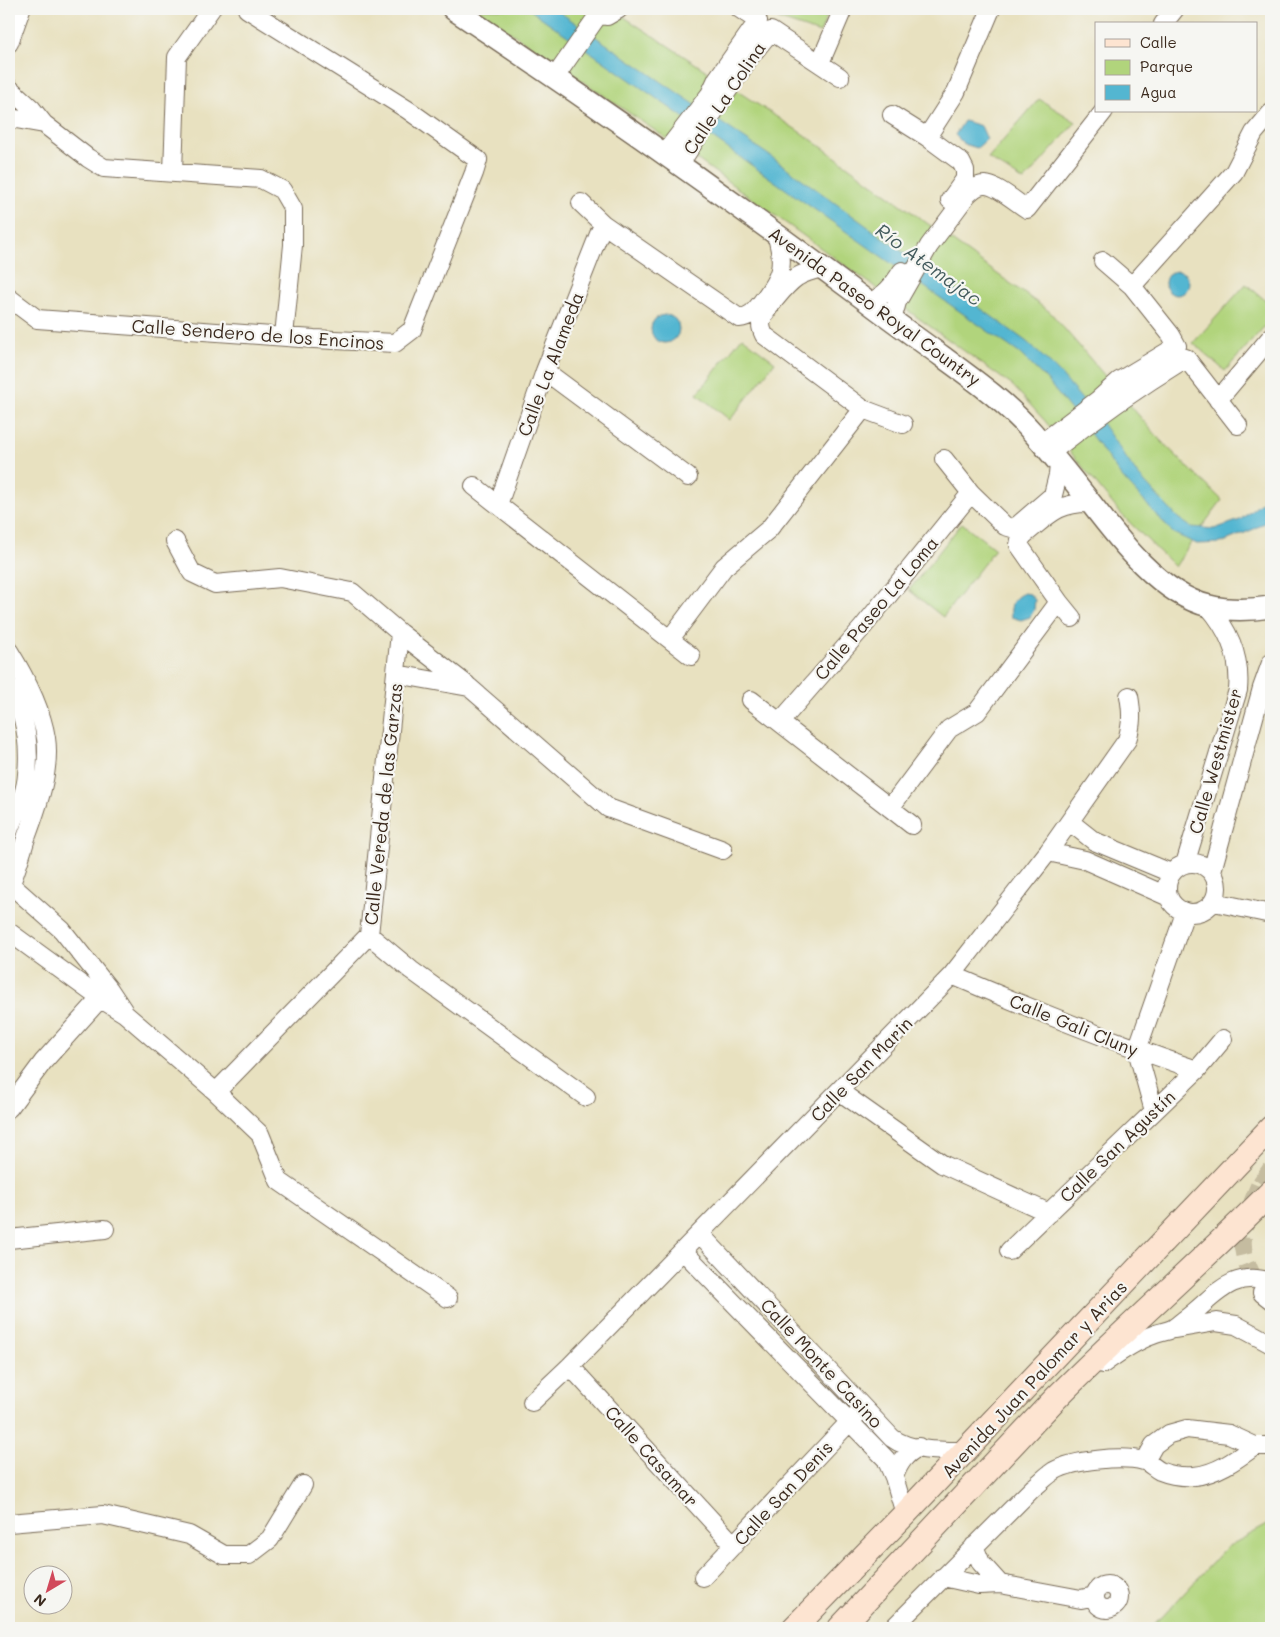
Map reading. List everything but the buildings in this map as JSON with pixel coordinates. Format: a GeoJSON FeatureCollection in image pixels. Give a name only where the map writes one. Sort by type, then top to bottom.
{"type":"FeatureCollection","features":[{"type":"Feature","properties":{"kind":"main road","name":"Avenida Juan Palomar y Arias"},"geometry":{"type":"LineString","coordinates":[[794,1628],[906,1514],[1271,1128]]}},
{"type":"Feature","properties":{"kind":"main road","name":"Avenida Juan Palomar y Arias"},"geometry":{"type":"LineString","coordinates":[[840,1628],[1089,1364],[1226,1237],[1271,1192]]}},
{"type":"Feature","properties":{"kind":"street"},"geometry":{"type":"LineString","coordinates":[[9,43],[22,9]]}},
{"type":"Feature","properties":{"kind":"street"},"geometry":{"type":"LineString","coordinates":[[173,172],[177,57],[210,9]]}},
{"type":"Feature","properties":{"kind":"street","name":"Calle Sendero de los Encinos"},"geometry":{"type":"LineString","coordinates":[[9,298],[37,319],[395,343],[412,330],[478,160],[408,110],[247,9]]}},
{"type":"Feature","properties":{"kind":"street","name":"Avenida Paseo Royal Country"},"geometry":{"type":"LineString","coordinates":[[453,9],[559,70],[677,152],[776,234],[990,391],[1055,447],[1106,525],[1138,560],[1164,583],[1185,596],[1208,606],[1254,609],[1271,607]]}},
{"type":"Feature","properties":{"kind":"street","name":"Calle La Colina"},"geometry":{"type":"LineString","coordinates":[[717,96],[717,79],[758,21],[740,9]]}},
{"type":"Feature","properties":{"kind":"street"},"geometry":{"type":"LineString","coordinates":[[820,63],[843,9]]}},
{"type":"Feature","properties":{"kind":"street"},"geometry":{"type":"LineString","coordinates":[[927,137],[956,92],[991,9]]}},
{"type":"Feature","properties":{"kind":"street"},"geometry":{"type":"LineString","coordinates":[[1165,22],[1175,9]]}},
{"type":"Feature","properties":{"kind":"street"},"geometry":{"type":"LineString","coordinates":[[559,70],[605,12]]}},
{"type":"Feature","properties":{"kind":"street","name":"Calle La Colina"},"geometry":{"type":"LineString","coordinates":[[677,152],[717,96],[771,31],[840,77]]}},
{"type":"Feature","properties":{"kind":"street"},"geometry":{"type":"LineString","coordinates":[[9,88],[32,109],[44,124],[104,168],[261,179],[282,190],[293,209],[293,245],[284,336]]}},
{"type":"Feature","properties":{"kind":"street"},"geometry":{"type":"LineString","coordinates":[[925,244],[967,195],[974,188],[984,184],[994,187],[1027,209],[1103,112]]}},
{"type":"Feature","properties":{"kind":"street"},"geometry":{"type":"LineString","coordinates":[[1132,286],[1234,172],[1254,133],[1271,113]]}},
{"type":"Feature","properties":{"kind":"street"},"geometry":{"type":"LineString","coordinates":[[892,115],[962,162],[966,170],[965,179],[896,291],[892,320]]}},
{"type":"Feature","properties":{"kind":"street"},"geometry":{"type":"LineString","coordinates":[[9,121],[16,119],[44,124]]}},
{"type":"Feature","properties":{"kind":"street"},"geometry":{"type":"LineString","coordinates":[[581,203],[603,224],[739,318],[745,318],[755,310],[776,282],[781,260],[780,246],[776,234]]}},
{"type":"Feature","properties":{"kind":"street","name":"Calle La Alameda"},"geometry":{"type":"LineString","coordinates":[[498,505],[545,371],[603,224]]}},
{"type":"Feature","properties":{"kind":"street"},"geometry":{"type":"LineString","coordinates":[[944,459],[971,493],[1005,526],[1012,528],[1017,526],[1053,495],[1058,475],[1055,447],[1090,422],[1119,381],[1177,346],[1171,335],[1132,286],[1103,261]]}},
{"type":"Feature","properties":{"kind":"street"},"geometry":{"type":"LineString","coordinates":[[823,268],[805,273],[789,283],[765,315],[761,322],[761,330],[764,335],[863,409],[903,424]]}},
{"type":"Feature","properties":{"kind":"street"},"geometry":{"type":"LineString","coordinates":[[869,302],[884,294],[896,291]]}},
{"type":"Feature","properties":{"kind":"street"},"geometry":{"type":"LineString","coordinates":[[1218,400],[1271,338]]}},
{"type":"Feature","properties":{"kind":"street"},"geometry":{"type":"LineString","coordinates":[[1103,406],[1186,358],[1238,425]]}},
{"type":"Feature","properties":{"kind":"street"},"geometry":{"type":"LineString","coordinates":[[545,371],[688,477]]}},
{"type":"Feature","properties":{"kind":"street"},"geometry":{"type":"LineString","coordinates":[[670,640],[724,566],[770,530],[863,409]]}},
{"type":"Feature","properties":{"kind":"street"},"geometry":{"type":"LineString","coordinates":[[474,486],[691,656]]}},
{"type":"Feature","properties":{"kind":"street","name":"Calle Paseo La Loma"},"geometry":{"type":"LineString","coordinates":[[780,722],[862,628],[971,493]]}},
{"type":"Feature","properties":{"kind":"street"},"geometry":{"type":"LineString","coordinates":[[1072,618],[1019,545],[1024,535],[1059,508],[1070,504],[1091,503]]}},
{"type":"Feature","properties":{"kind":"street"},"geometry":{"type":"LineString","coordinates":[[176,541],[192,573],[215,584],[280,578],[352,592],[468,687],[608,808],[723,850]]}},
{"type":"Feature","properties":{"kind":"street"},"geometry":{"type":"LineString","coordinates":[[890,808],[949,729],[977,712],[1059,602]]}},
{"type":"Feature","properties":{"kind":"street","name":"Calle Westmister"},"geometry":{"type":"LineString","coordinates":[[1178,868],[1238,690],[1239,674],[1237,659],[1226,630],[1208,606]]}},
{"type":"Feature","properties":{"kind":"street","name":"Calle Vereda de las Garzas"},"geometry":{"type":"LineString","coordinates":[[216,1092],[369,935],[400,633]]}},
{"type":"Feature","properties":{"kind":"street"},"geometry":{"type":"LineString","coordinates":[[9,651],[23,674],[38,708],[46,738],[46,758],[42,790],[9,885],[62,930],[105,994],[124,1013],[216,1092],[260,1134],[279,1181],[448,1298]]}},
{"type":"Feature","properties":{"kind":"street"},"geometry":{"type":"LineString","coordinates":[[1239,674],[1268,671]]}},
{"type":"Feature","properties":{"kind":"street","name":"Calle Westmister"},"geometry":{"type":"LineString","coordinates":[[1212,871],[1268,671]]}},
{"type":"Feature","properties":{"kind":"street"},"geometry":{"type":"LineString","coordinates":[[396,674],[468,687]]}},
{"type":"Feature","properties":{"kind":"street"},"geometry":{"type":"LineString","coordinates":[[9,688],[26,730],[27,775],[22,797],[9,830]]}},
{"type":"Feature","properties":{"kind":"street","name":"Calle San Marin"},"geometry":{"type":"LineString","coordinates":[[532,1402],[700,1234],[952,975],[1048,852],[1128,740],[1132,725],[1129,696]]}},
{"type":"Feature","properties":{"kind":"street"},"geometry":{"type":"LineString","coordinates":[[751,700],[912,826]]}},
{"type":"Feature","properties":{"kind":"street"},"geometry":{"type":"LineString","coordinates":[[1070,822],[1094,841],[1178,868],[1200,863],[1212,871],[1218,886],[1214,902],[1202,912],[1186,913],[1172,904],[1166,888],[1178,868]]}},
{"type":"Feature","properties":{"kind":"street"},"geometry":{"type":"LineString","coordinates":[[1085,860],[1094,841]]}},
{"type":"Feature","properties":{"kind":"street"},"geometry":{"type":"LineString","coordinates":[[1048,852],[1085,860],[1169,897]]}},
{"type":"Feature","properties":{"kind":"street"},"geometry":{"type":"LineString","coordinates":[[1214,902],[1271,914]]}},
{"type":"Feature","properties":{"kind":"street"},"geometry":{"type":"LineString","coordinates":[[1154,1111],[1137,1050],[1186,913]]}},
{"type":"Feature","properties":{"kind":"street"},"geometry":{"type":"LineString","coordinates":[[9,932],[105,994]]}},
{"type":"Feature","properties":{"kind":"street"},"geometry":{"type":"LineString","coordinates":[[369,935],[411,970],[586,1097]]}},
{"type":"Feature","properties":{"kind":"street","name":"Calle Gali Cluny"},"geometry":{"type":"LineString","coordinates":[[952,975],[1056,1020],[1196,1070]]}},
{"type":"Feature","properties":{"kind":"street"},"geometry":{"type":"LineString","coordinates":[[9,1108],[43,1062],[105,994]]}},
{"type":"Feature","properties":{"kind":"street","name":"Calle San Agustín"},"geometry":{"type":"LineString","coordinates":[[1009,1251],[1196,1070],[1223,1039]]}},
{"type":"Feature","properties":{"kind":"street"},"geometry":{"type":"LineString","coordinates":[[839,1091],[942,1164],[1049,1213]]}},
{"type":"Feature","properties":{"kind":"street"},"geometry":{"type":"LineString","coordinates":[[9,1239],[105,1230]]}},
{"type":"Feature","properties":{"kind":"street","name":"Calle Monte Casino"},"geometry":{"type":"LineString","coordinates":[[700,1234],[863,1408],[898,1442],[919,1447],[965,1451]]}},
{"type":"Feature","properties":{"kind":"street","name":"Calle Monte Casino"},"geometry":{"type":"LineString","coordinates":[[683,1251],[886,1459],[906,1514]]}},
{"type":"Feature","properties":{"kind":"street"},"geometry":{"type":"LineString","coordinates":[[1172,1329],[1218,1292],[1240,1279],[1254,1277],[1268,1291]]}},
{"type":"Feature","properties":{"kind":"street"},"geometry":{"type":"LineString","coordinates":[[1056,1398],[1121,1351],[1152,1335],[1172,1329],[1216,1322],[1226,1323],[1236,1325],[1271,1344]]}},
{"type":"Feature","properties":{"kind":"street","name":"Calle Casamar"},"geometry":{"type":"LineString","coordinates":[[570,1366],[734,1545]]}},
{"type":"Feature","properties":{"kind":"street","name":"Calle San Denis"},"geometry":{"type":"LineString","coordinates":[[703,1577],[863,1408]]}},
{"type":"Feature","properties":{"kind":"street"},"geometry":{"type":"LineString","coordinates":[[1145,1461],[1154,1445],[1169,1434],[1187,1429],[1229,1434],[1263,1446]]}},
{"type":"Feature","properties":{"kind":"street"},"geometry":{"type":"LineString","coordinates":[[893,1628],[1033,1488],[1055,1471],[1080,1462],[1116,1458],[1145,1461],[1160,1471],[1177,1476],[1195,1476],[1212,1472],[1263,1446]]}},
{"type":"Feature","properties":{"kind":"street"},"geometry":{"type":"LineString","coordinates":[[894,1477],[905,1456],[919,1447]]}},
{"type":"Feature","properties":{"kind":"street"},"geometry":{"type":"LineString","coordinates":[[9,1523],[103,1515],[189,1535],[224,1555],[249,1555],[270,1539],[303,1485]]}},
{"type":"Feature","properties":{"kind":"street"},"geometry":{"type":"LineString","coordinates":[[974,1546],[981,1562],[1000,1584]]}},
{"type":"Feature","properties":{"kind":"street"},"geometry":{"type":"LineString","coordinates":[[942,1577],[978,1585],[1000,1584],[1081,1599],[1095,1596]]}},
{"type":"Feature","properties":{"kind":"green space"},"geometry":{"type":"Polygon","coordinates":[[[476,9],[612,9],[812,140],[1050,312],[1160,440],[1222,500],[1175,567],[1121,514],[1045,421],[1013,386],[691,155],[476,9]]]}},
{"type":"Feature","properties":{"kind":"green space"},"geometry":{"type":"Polygon","coordinates":[[[783,9],[830,9],[820,33],[778,19],[783,9]]]}},
{"type":"Feature","properties":{"kind":"green space"},"geometry":{"type":"Polygon","coordinates":[[[1039,99],[1076,122],[1024,181],[988,158],[1039,99]]]}},
{"type":"Feature","properties":{"kind":"green space"},"geometry":{"type":"Polygon","coordinates":[[[1246,284],[1271,305],[1271,319],[1225,371],[1193,343],[1246,284]]]}},
{"type":"Feature","properties":{"kind":"green space"},"geometry":{"type":"Polygon","coordinates":[[[742,337],[775,362],[730,420],[697,394],[742,337]]]}},
{"type":"Feature","properties":{"kind":"green space"},"geometry":{"type":"Polygon","coordinates":[[[962,523],[995,549],[943,617],[909,590],[962,523]]]}},
{"type":"Feature","properties":{"kind":"green space"},"geometry":{"type":"Polygon","coordinates":[[[1271,1523],[1271,1628],[1148,1628],[1162,1617],[1227,1547],[1271,1523]]]}},
{"type":"Feature","properties":{"kind":"water"},"geometry":{"type":"Polygon","coordinates":[[[529,9],[555,9],[773,158],[1027,342],[1057,370],[1102,423],[1138,475],[1178,518],[1191,527],[1214,529],[1240,520],[1266,499],[1271,502],[1271,519],[1254,529],[1221,543],[1197,544],[1173,533],[1121,476],[1092,436],[1045,378],[1019,353],[529,9]]]}},
{"type":"Feature","properties":{"kind":"water"},"geometry":{"type":"Polygon","coordinates":[[[964,121],[981,126],[987,139],[977,148],[964,144],[955,135],[964,121]]]}},
{"type":"Feature","properties":{"kind":"water"},"geometry":{"type":"Polygon","coordinates":[[[1177,271],[1186,274],[1189,283],[1186,292],[1177,295],[1168,292],[1165,283],[1168,274],[1177,271]]]}},
{"type":"Feature","properties":{"kind":"water"},"geometry":{"type":"Polygon","coordinates":[[[665,315],[675,319],[679,329],[675,339],[665,343],[655,339],[651,329],[655,319],[665,315]]]}},
{"type":"Feature","properties":{"kind":"water"},"geometry":{"type":"Polygon","coordinates":[[[1024,593],[1030,594],[1035,600],[1034,610],[1030,617],[1021,620],[1011,617],[1013,602],[1024,593]]]}},
{"type":"Feature","properties":{"kind":"tunnel"},"geometry":{"type":"LineString","coordinates":[[1271,1169],[1259,1186],[1271,1214]]}},
{"type":"Feature","properties":{"kind":"tunnel"},"geometry":{"type":"LineString","coordinates":[[1259,1186],[1244,1227],[1243,1250],[1246,1262],[1261,1290]]}},
{"type":"Feature","properties":{"kind":"water label","name":"Río Atemajac"},"geometry":{"type":"Point","coordinates":[929,264]}}]}
